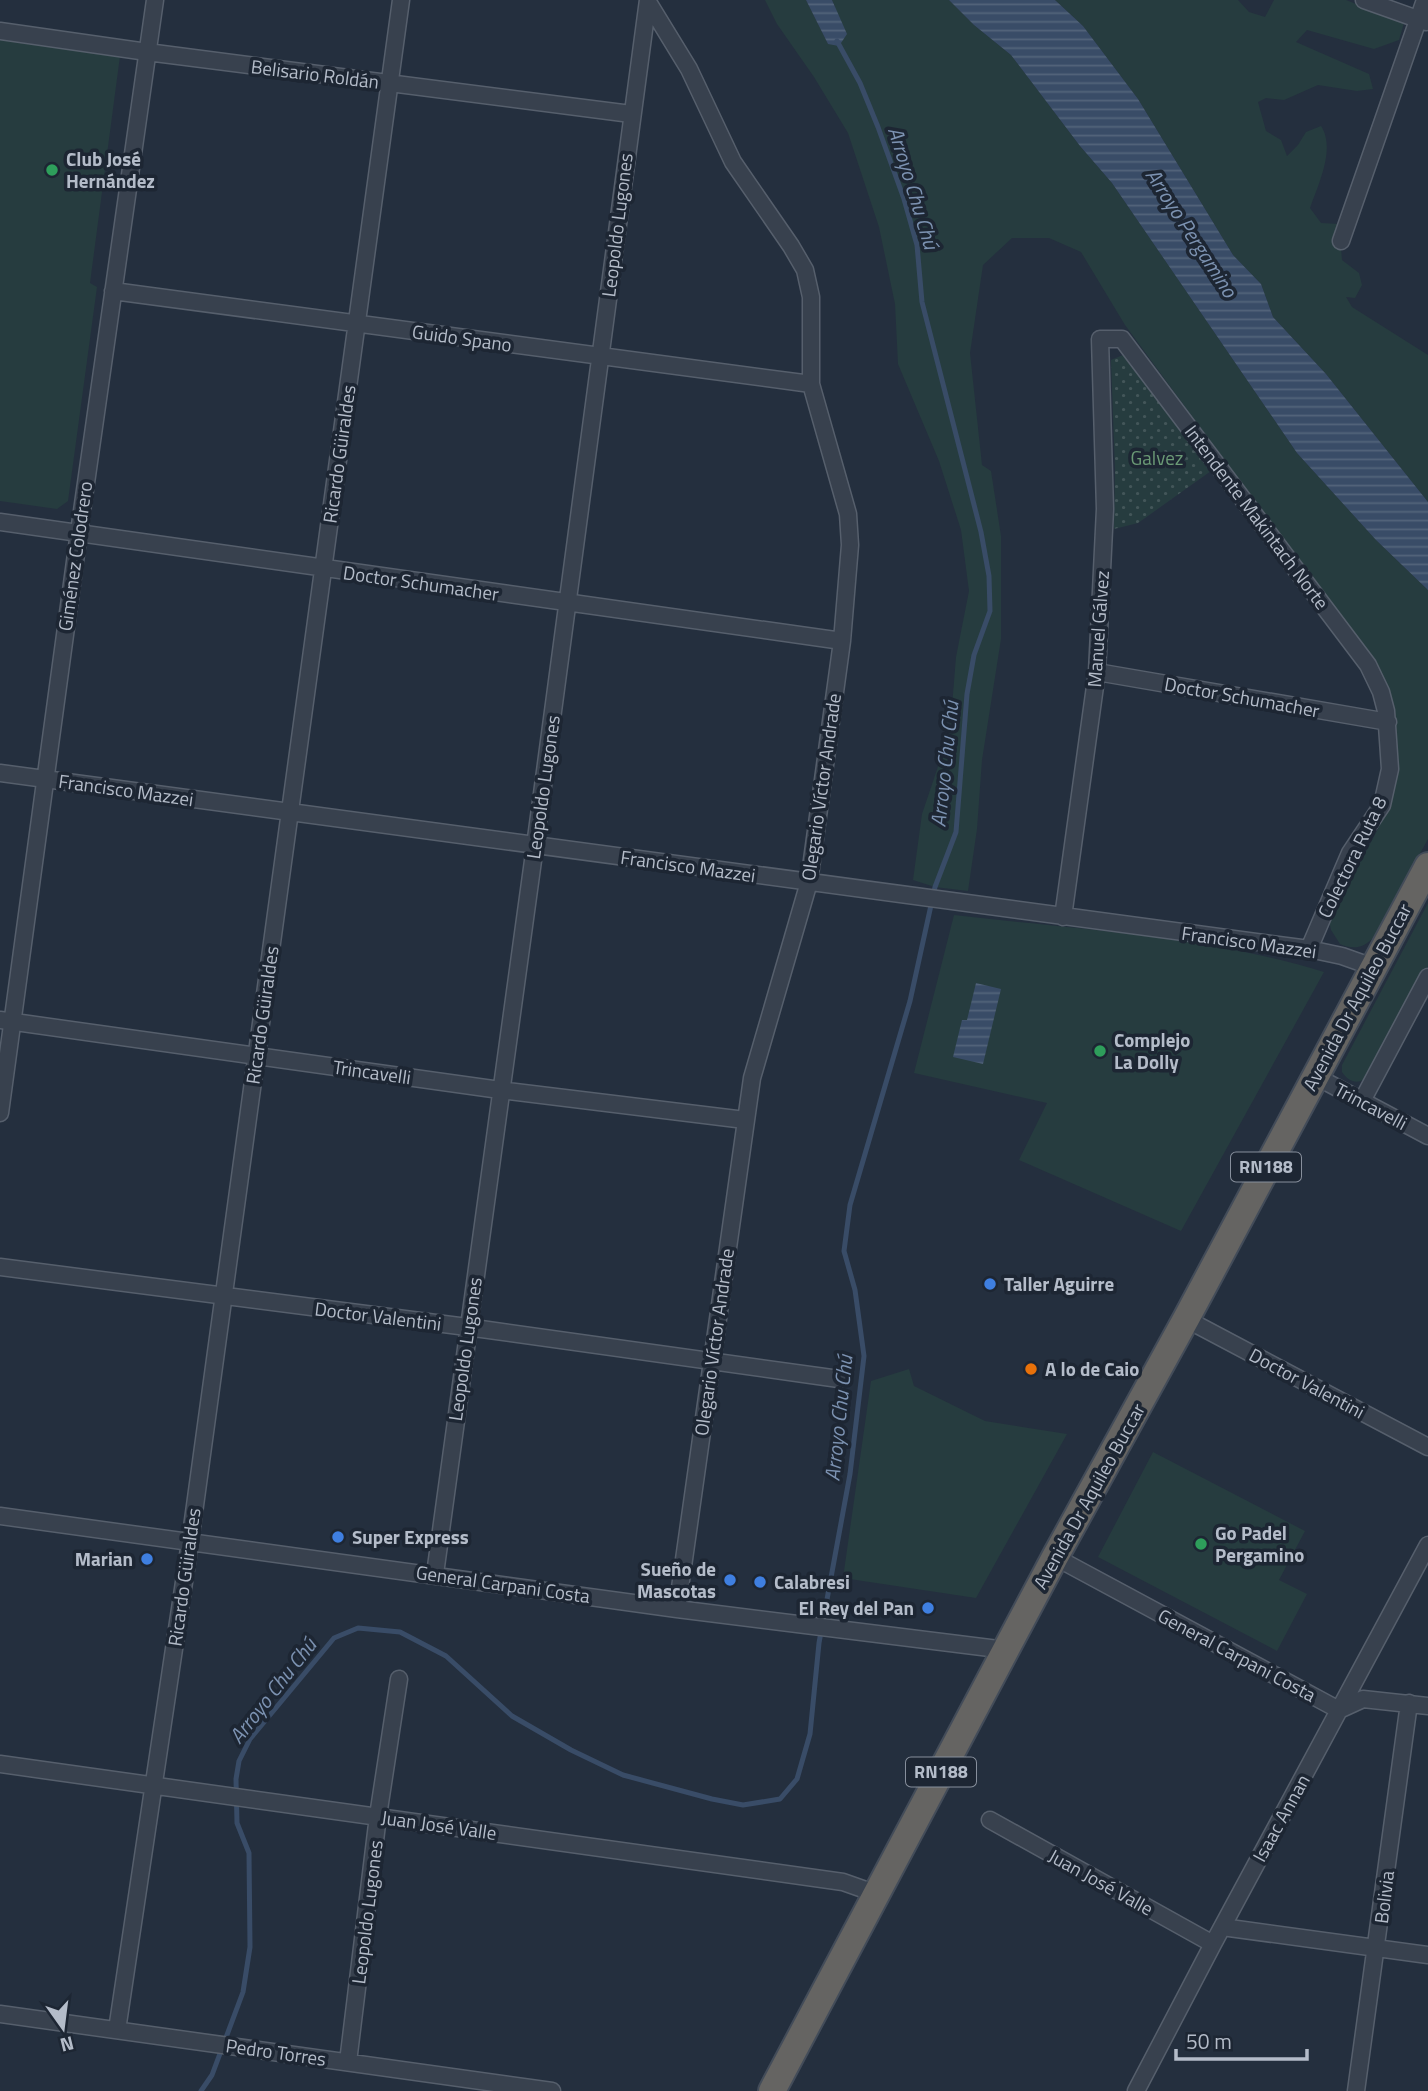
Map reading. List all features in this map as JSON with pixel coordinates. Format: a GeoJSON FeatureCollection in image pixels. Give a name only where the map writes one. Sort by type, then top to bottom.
{"type":"FeatureCollection","features":[{"type":"Feature","properties":{"kind":"highway","name":"Avenida Dr Aquileo Buccar"},"geometry":{"type":"LineString","coordinates":[[772,2091],[1055,1557],[1186,1319],[1428,866]]}},
{"type":"Feature","properties":{"kind":"street","name":"Giménez Colodrero"},"geometry":{"type":"LineString","coordinates":[[0,1113],[6,1021],[45,779],[155,0]]}},
{"type":"Feature","properties":{"kind":"street","name":"Ricardo Güiraldes"},"geometry":{"type":"LineString","coordinates":[[117,2030],[190,1542],[401,0]]}},
{"type":"Feature","properties":{"kind":"street"},"geometry":{"type":"LineString","coordinates":[[1364,0],[1423,21]]}},
{"type":"Feature","properties":{"kind":"street"},"geometry":{"type":"LineString","coordinates":[[1341,241],[1423,21],[1425,0]]}},
{"type":"Feature","properties":{"kind":"street","name":"Leopoldo Lugones"},"geometry":{"type":"LineString","coordinates":[[435,1574],[648,1]]}},
{"type":"Feature","properties":{"kind":"street","name":"Olegario Víctor Andrade"},"geometry":{"type":"LineString","coordinates":[[648,1],[684,61],[733,162],[805,270],[811,297],[811,384],[848,514],[850,545],[842,641],[809,882],[752,1079],[677,1609]]}},
{"type":"Feature","properties":{"kind":"street","name":"Belisario Roldán"},"geometry":{"type":"LineString","coordinates":[[0,31],[631,114]]}},
{"type":"Feature","properties":{"kind":"street","name":"Guido Spano"},"geometry":{"type":"LineString","coordinates":[[113,291],[811,384]]}},
{"type":"Feature","properties":{"kind":"street","name":"Manuel Gálvez"},"geometry":{"type":"LineString","coordinates":[[1063,917],[1097,672],[1105,509],[1100,339]]}},
{"type":"Feature","properties":{"kind":"street","name":"Intendente Makintach Norte"},"geometry":{"type":"LineString","coordinates":[[1100,339],[1122,339],[1137,356],[1367,664],[1381,692],[1388,722]]}},
{"type":"Feature","properties":{"kind":"street","name":"Doctor Schumacher"},"geometry":{"type":"LineString","coordinates":[[0,522],[842,641]]}},
{"type":"Feature","properties":{"kind":"street","name":"Doctor Schumacher"},"geometry":{"type":"LineString","coordinates":[[1097,672],[1388,722]]}},
{"type":"Feature","properties":{"kind":"street","name":"Colectora Ruta 8"},"geometry":{"type":"LineString","coordinates":[[1309,949],[1350,853],[1382,805],[1390,769],[1388,722]]}},
{"type":"Feature","properties":{"kind":"street","name":"Francisco Mazzei"},"geometry":{"type":"LineString","coordinates":[[0,773],[1309,949],[1342,956],[1373,967]]}},
{"type":"Feature","properties":{"kind":"street"},"geometry":{"type":"LineString","coordinates":[[1362,1101],[1428,977]]}},
{"type":"Feature","properties":{"kind":"street","name":"Trincavelli"},"geometry":{"type":"LineString","coordinates":[[6,1021],[500,1090],[745,1120]]}},
{"type":"Feature","properties":{"kind":"street","name":"Trincavelli"},"geometry":{"type":"LineString","coordinates":[[1315,1076],[1428,1136]]}},
{"type":"Feature","properties":{"kind":"street","name":"Doctor Valentini"},"geometry":{"type":"LineString","coordinates":[[0,1267],[467,1327],[839,1379]]}},
{"type":"Feature","properties":{"kind":"street","name":"Doctor Valentini"},"geometry":{"type":"LineString","coordinates":[[1186,1319],[1428,1447]]}},
{"type":"Feature","properties":{"kind":"street","name":"General Carpani Costa"},"geometry":{"type":"LineString","coordinates":[[0,1516],[677,1609],[1006,1650]]}},
{"type":"Feature","properties":{"kind":"street","name":"Isaac Annan"},"geometry":{"type":"LineString","coordinates":[[1136,2091],[1428,1545]]}},
{"type":"Feature","properties":{"kind":"street","name":"General Carpani Costa"},"geometry":{"type":"LineString","coordinates":[[1055,1557],[1339,1710],[1363,1699],[1428,1706]]}},
{"type":"Feature","properties":{"kind":"street","name":"Leopoldo Lugones"},"geometry":{"type":"LineString","coordinates":[[348,2062],[378,1816],[400,1679]]}},
{"type":"Feature","properties":{"kind":"street","name":"Bolivia"},"geometry":{"type":"LineString","coordinates":[[1356,2091],[1409,1703]]}},
{"type":"Feature","properties":{"kind":"street","name":"Juan José Valle"},"geometry":{"type":"LineString","coordinates":[[0,1764],[844,1882],[877,1894]]}},
{"type":"Feature","properties":{"kind":"street","name":"Juan José Valle"},"geometry":{"type":"LineString","coordinates":[[990,1820],[1213,1944]]}},
{"type":"Feature","properties":{"kind":"street"},"geometry":{"type":"LineString","coordinates":[[1222,1927],[1428,1955]]}},
{"type":"Feature","properties":{"kind":"street","name":"Pedro Torres"},"geometry":{"type":"LineString","coordinates":[[0,2014],[552,2091]]}},
{"type":"Feature","properties":{"kind":"green space"},"geometry":{"type":"Polygon","coordinates":[[[765,0],[806,0],[828,44],[835,6],[832,0],[949,0],[974,25],[1011,55],[1080,146],[1112,183],[1297,453],[1376,540],[1428,590],[1428,839],[1374,937],[1366,944],[1349,947],[1340,944],[1329,921],[1380,825],[1394,785],[1396,740],[1387,694],[1366,653],[1125,325],[1081,252],[1049,238],[1012,238],[983,265],[970,353],[982,465],[991,471],[1001,536],[1001,639],[982,760],[977,829],[968,891],[935,887],[913,880],[922,814],[950,731],[956,657],[969,591],[961,530],[939,461],[898,364],[895,304],[879,227],[848,133],[777,24],[765,0]]]}},
{"type":"Feature","properties":{"kind":"green space"},"geometry":{"type":"Polygon","coordinates":[[[1055,0],[1238,0],[1249,12],[1265,17],[1274,0],[1346,0],[1404,23],[1399,40],[1374,49],[1307,30],[1296,42],[1369,74],[1373,89],[1357,91],[1318,85],[1284,100],[1266,98],[1258,102],[1266,131],[1281,140],[1287,156],[1306,132],[1321,126],[1327,145],[1326,156],[1310,208],[1321,223],[1339,224],[1342,260],[1359,273],[1362,285],[1355,298],[1346,297],[1352,307],[1428,355],[1428,502],[1326,374],[1273,317],[1261,284],[1233,255],[1138,99],[1083,26],[1055,0]]]}},
{"type":"Feature","properties":{"kind":"green space","name":"Club José Hernández"},"geometry":{"type":"Polygon","coordinates":[[[0,38],[120,56],[90,283],[97,287],[68,501],[57,509],[0,501],[0,38]]]}},
{"type":"Feature","properties":{"kind":"green space","name":"Galvez"},"geometry":{"type":"Polygon","coordinates":[[[1123,355],[1218,466],[1138,523],[1114,529],[1111,360],[1123,355]]]}},
{"type":"Feature","properties":{"kind":"green space"},"geometry":{"type":"Polygon","coordinates":[[[1428,903],[1428,966],[1373,1071],[1362,1081],[1349,1080],[1342,1072],[1342,1065],[1428,903]]]}},
{"type":"Feature","properties":{"kind":"green space","name":"Complejo La Dolly"},"geometry":{"type":"Polygon","coordinates":[[[954,915],[1188,942],[1280,960],[1324,972],[1181,1231],[1019,1160],[1047,1103],[914,1073],[954,915]]]}},
{"type":"Feature","properties":{"kind":"green space"},"geometry":{"type":"Polygon","coordinates":[[[909,1369],[914,1386],[985,1421],[1067,1434],[976,1598],[843,1578],[871,1381],[909,1369]]]}},
{"type":"Feature","properties":{"kind":"green space","name":"Go Padel Pergamino"},"geometry":{"type":"Polygon","coordinates":[[[1153,1452],[1305,1531],[1279,1580],[1307,1594],[1277,1651],[1098,1557],[1153,1452]]]}},
{"type":"Feature","properties":{"kind":"water"},"geometry":{"type":"Polygon","coordinates":[[[806,0],[832,0],[847,34],[839,46],[828,44],[806,0]]]}},
{"type":"Feature","properties":{"kind":"water","name":"Arroyo Pergamino"},"geometry":{"type":"Polygon","coordinates":[[[949,0],[1055,0],[1083,26],[1138,99],[1233,255],[1261,284],[1273,317],[1326,374],[1428,502],[1428,590],[1376,540],[1297,453],[1112,183],[1080,146],[1011,55],[974,25],[949,0]]]}},
{"type":"Feature","properties":{"kind":"water"},"geometry":{"type":"Polygon","coordinates":[[[976,983],[1001,989],[983,1064],[953,1057],[962,1020],[967,1020],[976,983]]]}},
{"type":"Feature","properties":{"kind":"waterway","name":"Arroyo Chu Chú"},"geometry":{"type":"LineString","coordinates":[[201,2091],[212,2075],[243,1992],[250,1947],[249,1853],[237,1823],[236,1779],[239,1761],[250,1739],[334,1638],[358,1628],[400,1632],[446,1656],[512,1716],[571,1750],[623,1775],[743,1805],[780,1799],[797,1779],[810,1734],[819,1643],[850,1474],[864,1356],[855,1290],[844,1251],[850,1205],[910,1001],[935,887],[956,832],[967,694],[974,655],[990,611],[989,576],[981,532],[922,302],[917,245],[878,127],[860,83],[837,41]]}},
{"type":"Feature","properties":{"kind":"place","name":"Club José Hernández"},"geometry":{"type":"Point","coordinates":[52,170]}},
{"type":"Feature","properties":{"kind":"place","name":"Complejo La Dolly"},"geometry":{"type":"Point","coordinates":[1100,1051]}},
{"type":"Feature","properties":{"kind":"place","name":"Taller Aguirre"},"geometry":{"type":"Point","coordinates":[990,1284]}},
{"type":"Feature","properties":{"kind":"place","name":"A lo de Caio"},"geometry":{"type":"Point","coordinates":[1031,1369]}},
{"type":"Feature","properties":{"kind":"place","name":"Super Express"},"geometry":{"type":"Point","coordinates":[338,1537]}},
{"type":"Feature","properties":{"kind":"place","name":"Go Padel Pergamino"},"geometry":{"type":"Point","coordinates":[1201,1544]}},
{"type":"Feature","properties":{"kind":"place","name":"Marian"},"geometry":{"type":"Point","coordinates":[147,1559]}},
{"type":"Feature","properties":{"kind":"place","name":"Sueño de Mascotas"},"geometry":{"type":"Point","coordinates":[730,1580]}},
{"type":"Feature","properties":{"kind":"place","name":"Calabresi"},"geometry":{"type":"Point","coordinates":[760,1582]}},
{"type":"Feature","properties":{"kind":"place","name":"El Rey del Pan"},"geometry":{"type":"Point","coordinates":[928,1608]}}]}
